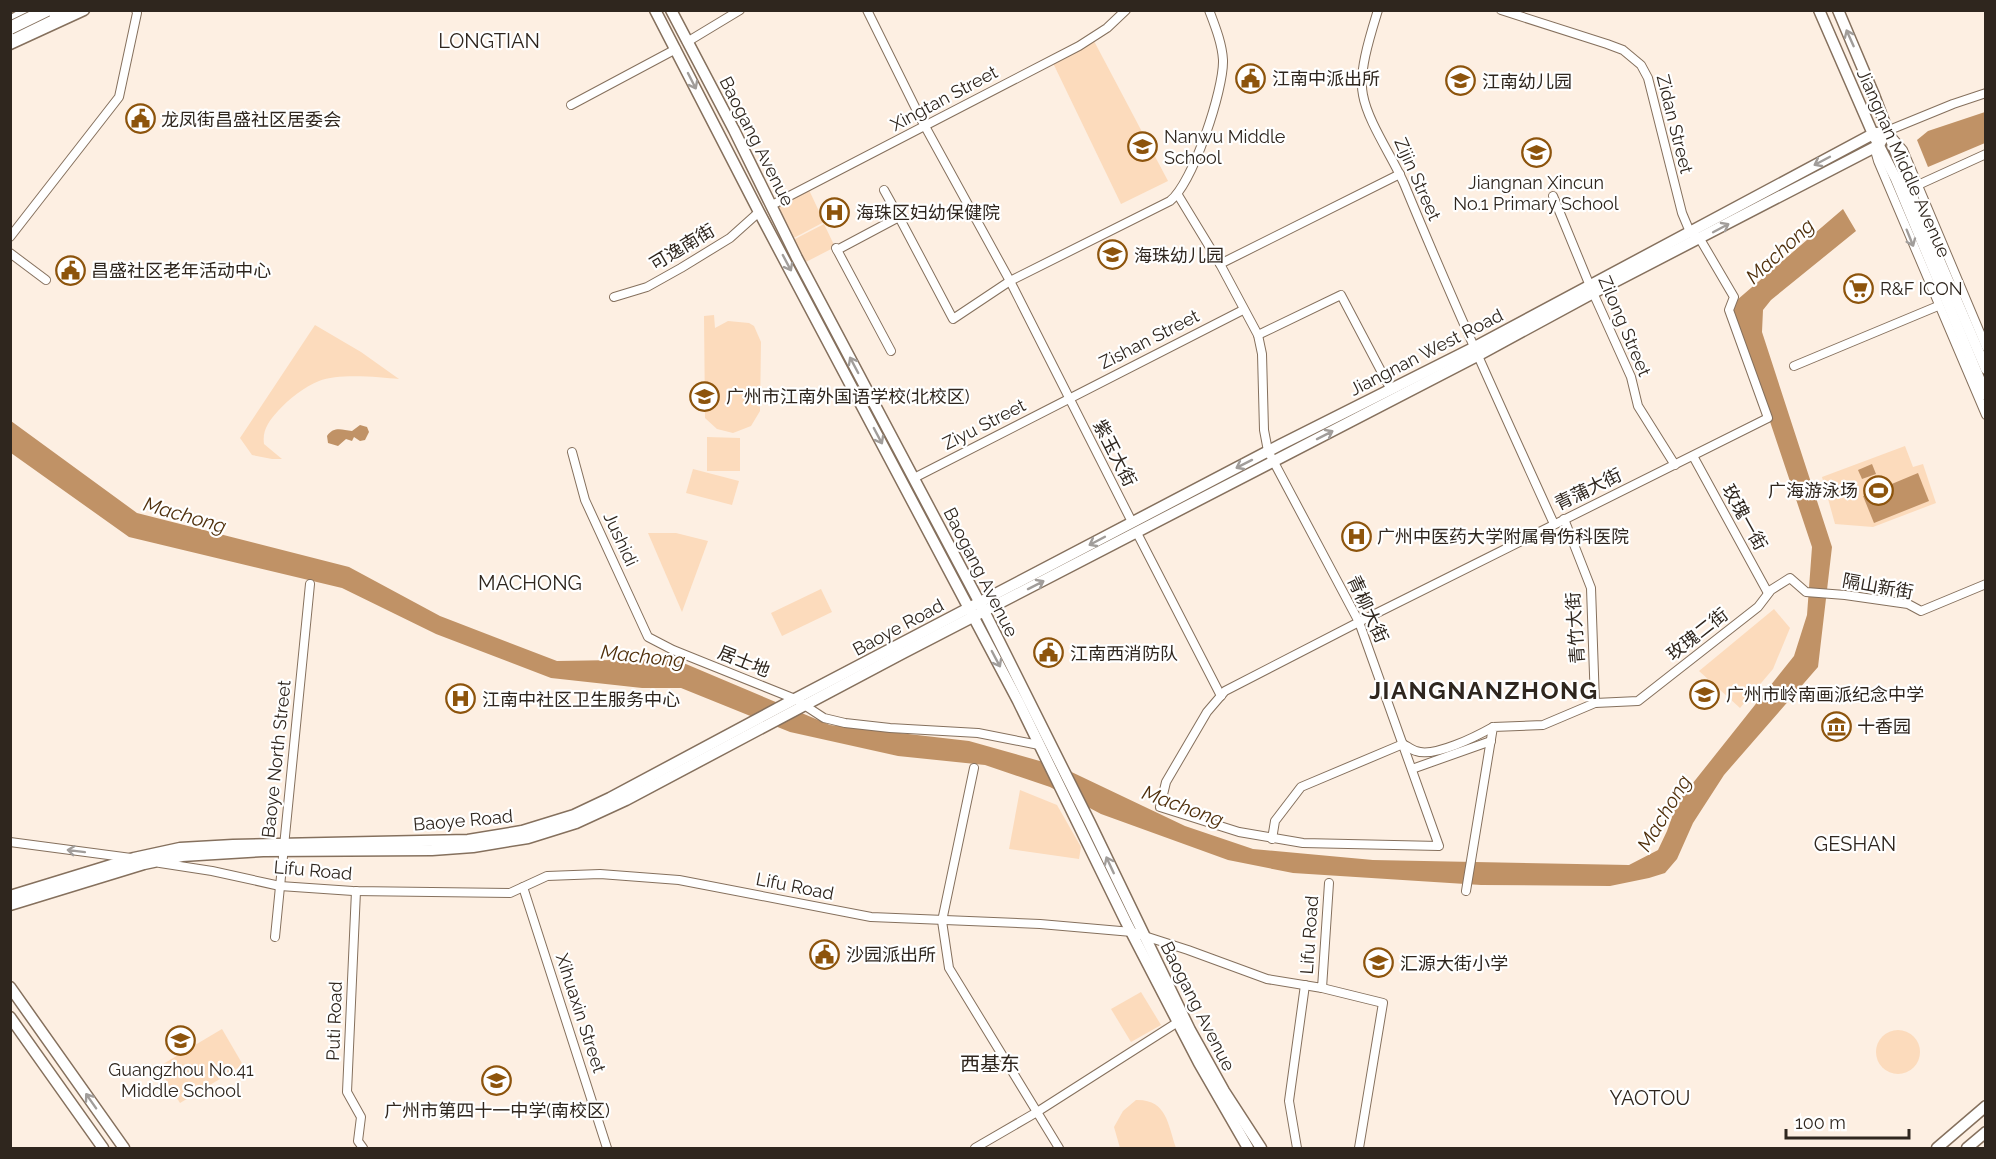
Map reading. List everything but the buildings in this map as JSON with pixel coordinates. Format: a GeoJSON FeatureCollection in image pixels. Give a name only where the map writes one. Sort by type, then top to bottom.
{"type":"FeatureCollection","features":[{"type":"Feature","properties":{"kind":"highway"},"geometry":{"type":"LineString","coordinates":[[10,28],[42,12],[66,10]]}},
{"type":"Feature","properties":{"kind":"highway"},"geometry":{"type":"LineString","coordinates":[[13,41],[42,12]]}},
{"type":"Feature","properties":{"kind":"main road"},"geometry":{"type":"LineString","coordinates":[[13,41],[84,10]]}},
{"type":"Feature","properties":{"kind":"main road","name":"Baogang Avenue"},"geometry":{"type":"LineString","coordinates":[[655,10],[759,212],[1090,823],[1203,1055],[1261,1149]]}},
{"type":"Feature","properties":{"kind":"main road","name":"Baogang Avenue"},"geometry":{"type":"LineString","coordinates":[[671,10],[797,258],[914,478],[976,610]]}},
{"type":"Feature","properties":{"kind":"main road","name":"Jiangnan Middle Avenue"},"geometry":{"type":"LineString","coordinates":[[1819,10],[1873,134],[1912,208],[1986,369]]}},
{"type":"Feature","properties":{"kind":"main road","name":"Jiangnan Middle Avenue"},"geometry":{"type":"LineString","coordinates":[[1838,10],[1874,95],[1968,364],[1986,395]]}},
{"type":"Feature","properties":{"kind":"main road"},"geometry":{"type":"LineString","coordinates":[[10,21],[42,12]]}},
{"type":"Feature","properties":{"kind":"main road"},"geometry":{"type":"LineString","coordinates":[[1859,101],[1874,95]]}},
{"type":"Feature","properties":{"kind":"main road"},"geometry":{"type":"LineString","coordinates":[[1591,289],[1700,239],[1880,145],[1887,131]]}},
{"type":"Feature","properties":{"kind":"main road"},"geometry":{"type":"LineString","coordinates":[[976,610],[1475,352],[1690,232],[1873,134],[1887,131]]}},
{"type":"Feature","properties":{"kind":"main road"},"geometry":{"type":"LineString","coordinates":[[759,212],[772,205]]}},
{"type":"Feature","properties":{"kind":"main road","name":"Jiangnan West Road"},"geometry":{"type":"LineString","coordinates":[[1270,456],[1390,388],[1475,352]]}},
{"type":"Feature","properties":{"kind":"main road","name":"Baoye Road"},"geometry":{"type":"LineString","coordinates":[[10,904],[153,861],[206,853],[458,840],[490,837],[533,828],[573,815],[600,803],[799,704],[976,610]]}},
{"type":"Feature","properties":{"kind":"main road","name":"Baogang Avenue"},"geometry":{"type":"LineString","coordinates":[[1022,698],[1039,745],[1132,932],[1199,1063],[1248,1149]]}},
{"type":"Feature","properties":{"kind":"main road","name":"Baoye Road"},"geometry":{"type":"LineString","coordinates":[[10,896],[134,858],[180,848],[201,846],[284,848]]}},
{"type":"Feature","properties":{"kind":"main road"},"geometry":{"type":"LineString","coordinates":[[10,987],[124,1149]]}},
{"type":"Feature","properties":{"kind":"main road"},"geometry":{"type":"LineString","coordinates":[[13,1024],[103,1149]]}},
{"type":"Feature","properties":{"kind":"main road"},"geometry":{"type":"LineString","coordinates":[[1937,1149],[1986,1106]]}},
{"type":"Feature","properties":{"kind":"main road"},"geometry":{"type":"LineString","coordinates":[[1967,1149],[1986,1132]]}},
{"type":"Feature","properties":{"kind":"street"},"geometry":{"type":"LineString","coordinates":[[10,237],[119,98],[136,10]]}},
{"type":"Feature","properties":{"kind":"street"},"geometry":{"type":"LineString","coordinates":[[687,42],[740,10]]}},
{"type":"Feature","properties":{"kind":"street","name":"紫玉大街"},"geometry":{"type":"LineString","coordinates":[[867,10],[925,127],[1010,281],[1221,696]]}},
{"type":"Feature","properties":{"kind":"street","name":"Xingtan Street"},"geometry":{"type":"LineString","coordinates":[[772,205],[1094,38],[1126,10]]}},
{"type":"Feature","properties":{"kind":"street"},"geometry":{"type":"LineString","coordinates":[[884,190],[953,319],[1010,281],[1156,209],[1178,195],[1192,169],[1220,84],[1223,62],[1221,48],[1209,10]]}},
{"type":"Feature","properties":{"kind":"street","name":"Zijin Street"},"geometry":{"type":"LineString","coordinates":[[1378,10],[1362,77],[1362,93],[1366,108],[1400,174],[1475,352]]}},
{"type":"Feature","properties":{"kind":"street","name":"Zidan Street"},"geometry":{"type":"LineString","coordinates":[[1501,10],[1623,50],[1641,65],[1648,78],[1677,200],[1690,232]]}},
{"type":"Feature","properties":{"kind":"street"},"geometry":{"type":"LineString","coordinates":[[571,105],[676,50]]}},
{"type":"Feature","properties":{"kind":"street"},"geometry":{"type":"LineString","coordinates":[[1986,93],[1887,131],[1903,150],[1918,185],[1912,208],[1938,306],[1968,364],[1986,415]]}},
{"type":"Feature","properties":{"kind":"street"},"geometry":{"type":"LineString","coordinates":[[1918,185],[1986,154]]}},
{"type":"Feature","properties":{"kind":"street"},"geometry":{"type":"LineString","coordinates":[[1220,264],[1400,174]]}},
{"type":"Feature","properties":{"kind":"street"},"geometry":{"type":"LineString","coordinates":[[1178,195],[1220,264],[1258,335],[1262,354],[1264,430],[1270,456]]}},
{"type":"Feature","properties":{"kind":"street","name":"Zilong Street"},"geometry":{"type":"LineString","coordinates":[[1553,196],[1591,289],[1627,368],[1638,406],[1675,465]]}},
{"type":"Feature","properties":{"kind":"street"},"geometry":{"type":"LineString","coordinates":[[1912,208],[1986,347]]}},
{"type":"Feature","properties":{"kind":"street","name":"可逸南街"},"geometry":{"type":"LineString","coordinates":[[614,297],[647,287],[681,268],[730,238],[759,212]]}},
{"type":"Feature","properties":{"kind":"street"},"geometry":{"type":"LineString","coordinates":[[891,351],[837,249],[899,218]]}},
{"type":"Feature","properties":{"kind":"street"},"geometry":{"type":"LineString","coordinates":[[1690,232],[1700,239]]}},
{"type":"Feature","properties":{"kind":"street","name":"青蒲大街"},"geometry":{"type":"LineString","coordinates":[[1272,839],[1239,832],[1160,807],[1166,782],[1207,712],[1225,692],[1246,679],[1768,418],[1729,310],[1734,297],[1700,239]]}},
{"type":"Feature","properties":{"kind":"street"},"geometry":{"type":"LineString","coordinates":[[10,253],[46,280]]}},
{"type":"Feature","properties":{"kind":"street"},"geometry":{"type":"LineString","coordinates":[[1258,335],[1341,295],[1390,388]]}},
{"type":"Feature","properties":{"kind":"street"},"geometry":{"type":"LineString","coordinates":[[1794,366],[1938,306]]}},
{"type":"Feature","properties":{"kind":"street","name":"Zishan Street"},"geometry":{"type":"LineString","coordinates":[[1069,399],[1243,310]]}},
{"type":"Feature","properties":{"kind":"street"},"geometry":{"type":"LineString","coordinates":[[1475,352],[1554,524]]}},
{"type":"Feature","properties":{"kind":"street","name":"Ziyu Street"},"geometry":{"type":"LineString","coordinates":[[914,478],[1069,399]]}},
{"type":"Feature","properties":{"kind":"street","name":"居士地"},"geometry":{"type":"LineString","coordinates":[[572,452],[585,500],[648,637],[799,704],[824,718],[844,723],[890,728],[978,733],[1039,745]]}},
{"type":"Feature","properties":{"kind":"street","name":"青柳大街"},"geometry":{"type":"LineString","coordinates":[[1270,456],[1359,622],[1439,846],[1303,843],[1272,839]]}},
{"type":"Feature","properties":{"kind":"street","name":"玫瑰一街"},"geometry":{"type":"LineString","coordinates":[[1693,456],[1768,593]]}},
{"type":"Feature","properties":{"kind":"street","name":"青竹大街"},"geometry":{"type":"LineString","coordinates":[[1564,519],[1591,588],[1595,703]]}},
{"type":"Feature","properties":{"kind":"street","name":"玫瑰二街"},"geometry":{"type":"LineString","coordinates":[[1595,703],[1638,701],[1758,607],[1768,593],[1790,578],[1806,592]]}},
{"type":"Feature","properties":{"kind":"street","name":"Baoye North Street"},"geometry":{"type":"LineString","coordinates":[[275,937],[310,584]]}},
{"type":"Feature","properties":{"kind":"street","name":"隔山新街"},"geometry":{"type":"LineString","coordinates":[[1806,592],[1908,604],[1921,611],[1986,584]]}},
{"type":"Feature","properties":{"kind":"street"},"geometry":{"type":"LineString","coordinates":[[1272,839],[1275,821],[1301,787],[1403,744],[1418,752],[1432,752],[1469,740],[1493,727],[1543,725],[1595,703]]}},
{"type":"Feature","properties":{"kind":"street"},"geometry":{"type":"LineString","coordinates":[[1466,891],[1493,727]]}},
{"type":"Feature","properties":{"kind":"street"},"geometry":{"type":"LineString","coordinates":[[1412,769],[1491,741]]}},
{"type":"Feature","properties":{"kind":"street"},"geometry":{"type":"LineString","coordinates":[[974,768],[942,921],[949,968],[1059,1149]]}},
{"type":"Feature","properties":{"kind":"street"},"geometry":{"type":"LineString","coordinates":[[10,842],[134,858]]}},
{"type":"Feature","properties":{"kind":"street","name":"Lifu Road"},"geometry":{"type":"LineString","coordinates":[[153,861],[280,886],[356,891],[510,892],[547,876],[590,874],[679,880],[871,918],[1040,924],[1132,932],[1267,979],[1322,988],[1329,884]]}},
{"type":"Feature","properties":{"kind":"street","name":"Xihuaxin Street"},"geometry":{"type":"LineString","coordinates":[[523,887],[607,1149]]}},
{"type":"Feature","properties":{"kind":"street","name":"Puti Road"},"geometry":{"type":"LineString","coordinates":[[356,891],[347,1092],[361,1117],[358,1141],[363,1149]]}},
{"type":"Feature","properties":{"kind":"street"},"geometry":{"type":"LineString","coordinates":[[1297,1149],[1289,1101],[1305,986]]}},
{"type":"Feature","properties":{"kind":"street"},"geometry":{"type":"LineString","coordinates":[[1322,988],[1383,1004],[1359,1149]]}},
{"type":"Feature","properties":{"kind":"street"},"geometry":{"type":"LineString","coordinates":[[975,1149],[1178,1022]]}},
{"type":"Feature","properties":{"kind":"shaded area"},"geometry":{"type":"Polygon","coordinates":[[[1094,41],[1168,181],[1121,204],[1053,63],[1094,41]]]}},
{"type":"Feature","properties":{"kind":"shaded area"},"geometry":{"type":"Polygon","coordinates":[[[1985,112],[1985,143],[1928,167],[1917,140],[1928,131],[1985,112]]]}},
{"type":"Feature","properties":{"kind":"shaded area"},"geometry":{"type":"Polygon","coordinates":[[[809,190],[824,222],[792,239],[776,207],[809,190]]]}},
{"type":"Feature","properties":{"kind":"shaded area"},"geometry":{"type":"Polygon","coordinates":[[[1843,209],[1856,231],[1771,300],[1763,310],[1762,332],[1832,547],[1818,667],[1724,775],[1693,823],[1677,859],[1665,873],[1610,886],[1481,885],[1293,873],[1228,860],[1101,814],[1050,787],[985,765],[898,756],[790,732],[681,688],[642,688],[551,678],[436,634],[342,588],[129,537],[11,453],[11,421],[137,513],[349,567],[440,616],[557,661],[674,659],[830,725],[969,741],[1061,767],[1185,826],[1253,849],[1373,860],[1629,865],[1658,850],[1677,803],[1794,656],[1807,615],[1812,547],[1733,308],[1737,300],[1843,209]]]}},
{"type":"Feature","properties":{"kind":"shaded area"},"geometry":{"type":"Polygon","coordinates":[[[824,224],[835,247],[804,263],[793,240],[824,224]]]}},
{"type":"Feature","properties":{"kind":"shaded area"},"geometry":{"type":"Polygon","coordinates":[[[714,315],[715,328],[728,321],[749,323],[754,326],[761,342],[760,411],[751,426],[733,433],[717,429],[705,418],[704,316],[714,315]]]}},
{"type":"Feature","properties":{"kind":"shaded area"},"geometry":{"type":"Polygon","coordinates":[[[315,325],[361,352],[399,379],[347,376],[313,384],[282,407],[265,430],[264,444],[282,459],[252,455],[240,438],[315,325]]]}},
{"type":"Feature","properties":{"kind":"shaded area"},"geometry":{"type":"Polygon","coordinates":[[[360,425],[367,427],[369,432],[365,440],[360,441],[354,437],[352,441],[346,439],[338,446],[328,443],[327,436],[332,431],[338,429],[352,431],[360,425]]]}},
{"type":"Feature","properties":{"kind":"shaded area"},"geometry":{"type":"Polygon","coordinates":[[[707,437],[740,438],[740,471],[707,471],[707,437]]]}},
{"type":"Feature","properties":{"kind":"shaded area","name":"广海游泳场"},"geometry":{"type":"Polygon","coordinates":[[[1905,446],[1913,467],[1923,464],[1936,503],[1873,527],[1835,524],[1822,477],[1905,446]]]}},
{"type":"Feature","properties":{"kind":"shaded area"},"geometry":{"type":"Polygon","coordinates":[[[1872,464],[1876,474],[1862,479],[1858,470],[1872,464]]]}},
{"type":"Feature","properties":{"kind":"shaded area"},"geometry":{"type":"Polygon","coordinates":[[[693,469],[739,481],[732,505],[686,493],[693,469]]]}},
{"type":"Feature","properties":{"kind":"shaded area"},"geometry":{"type":"Polygon","coordinates":[[[1918,473],[1929,501],[1874,523],[1863,496],[1918,473]]]}},
{"type":"Feature","properties":{"kind":"shaded area"},"geometry":{"type":"Polygon","coordinates":[[[648,533],[676,533],[708,541],[682,612],[648,533]]]}},
{"type":"Feature","properties":{"kind":"shaded area"},"geometry":{"type":"Polygon","coordinates":[[[821,589],[832,612],[782,636],[771,613],[821,589]]]}},
{"type":"Feature","properties":{"kind":"shaded area"},"geometry":{"type":"Polygon","coordinates":[[[1774,609],[1790,628],[1773,669],[1740,708],[1699,671],[1774,609]]]}},
{"type":"Feature","properties":{"kind":"shaded area"},"geometry":{"type":"Polygon","coordinates":[[[1020,790],[1057,805],[1081,847],[1079,859],[1009,849],[1020,790]]]}},
{"type":"Feature","properties":{"kind":"shaded area"},"geometry":{"type":"Polygon","coordinates":[[[1141,992],[1161,1025],[1131,1042],[1111,1009],[1141,992]]]}},
{"type":"Feature","properties":{"kind":"shaded area"},"geometry":{"type":"Polygon","coordinates":[[[222,1029],[243,1065],[180,1103],[158,1067],[222,1029]]]}},
{"type":"Feature","properties":{"kind":"shaded area"},"geometry":{"type":"Polygon","coordinates":[[[1898,1030],[1907,1031],[1914,1036],[1919,1043],[1919,1061],[1914,1068],[1907,1073],[1898,1074],[1889,1073],[1882,1068],[1877,1061],[1876,1052],[1877,1043],[1882,1036],[1889,1031],[1898,1030]]]}},
{"type":"Feature","properties":{"kind":"shaded area"},"geometry":{"type":"Polygon","coordinates":[[[1136,1100],[1154,1104],[1165,1115],[1176,1148],[1120,1148],[1114,1127],[1123,1111],[1136,1100]]]}},
{"type":"Feature","properties":{"kind":"place","name":"江南中派出所"},"geometry":{"type":"Point","coordinates":[1251,78]}},
{"type":"Feature","properties":{"kind":"place","name":"江南幼儿园"},"geometry":{"type":"Point","coordinates":[1461,81]}},
{"type":"Feature","properties":{"kind":"place","name":"龙凤街昌盛社区居委会"},"geometry":{"type":"Point","coordinates":[140,119]}},
{"type":"Feature","properties":{"kind":"place","name":"Nanwu Middle School"},"geometry":{"type":"Point","coordinates":[1143,146]}},
{"type":"Feature","properties":{"kind":"place","name":"Jiangnan Xincun No.1 Primary School"},"geometry":{"type":"Point","coordinates":[1536,153]}},
{"type":"Feature","properties":{"kind":"place","name":"海珠区妇幼保健院"},"geometry":{"type":"Point","coordinates":[835,212]}},
{"type":"Feature","properties":{"kind":"place","name":"海珠幼儿园"},"geometry":{"type":"Point","coordinates":[1113,255]}},
{"type":"Feature","properties":{"kind":"place","name":"昌盛社区老年活动中心"},"geometry":{"type":"Point","coordinates":[70,270]}},
{"type":"Feature","properties":{"kind":"place","name":"R&F ICON"},"geometry":{"type":"Point","coordinates":[1859,288]}},
{"type":"Feature","properties":{"kind":"place","name":"广州市江南外国语学校(北校区)"},"geometry":{"type":"Point","coordinates":[705,396]}},
{"type":"Feature","properties":{"kind":"place","name":"广海游泳场"},"geometry":{"type":"Point","coordinates":[1879,490]}},
{"type":"Feature","properties":{"kind":"place","name":"广州中医药大学附属骨伤科医院"},"geometry":{"type":"Point","coordinates":[1356,536]}},
{"type":"Feature","properties":{"kind":"place","name":"江南西消防队"},"geometry":{"type":"Point","coordinates":[1049,653]}},
{"type":"Feature","properties":{"kind":"place","name":"广州市岭南画派纪念中学"},"geometry":{"type":"Point","coordinates":[1705,694]}},
{"type":"Feature","properties":{"kind":"place","name":"江南中社区卫生服务中心"},"geometry":{"type":"Point","coordinates":[461,699]}},
{"type":"Feature","properties":{"kind":"place","name":"十香园"},"geometry":{"type":"Point","coordinates":[1836,726]}},
{"type":"Feature","properties":{"kind":"place","name":"沙园派出所"},"geometry":{"type":"Point","coordinates":[825,954]}},
{"type":"Feature","properties":{"kind":"place","name":"汇源大街小学"},"geometry":{"type":"Point","coordinates":[1379,963]}},
{"type":"Feature","properties":{"kind":"place","name":"Guangzhou No.41 Middle School"},"geometry":{"type":"Point","coordinates":[181,1040]}},
{"type":"Feature","properties":{"kind":"place","name":"广州市第四十一中学(南校区)"},"geometry":{"type":"Point","coordinates":[497,1081]}},
{"type":"Feature","properties":{"kind":"district","name":"LONGTIAN"},"geometry":{"type":"Point","coordinates":[489,41]}},
{"type":"Feature","properties":{"kind":"district","name":"MACHONG"},"geometry":{"type":"Point","coordinates":[530,583]}},
{"type":"Feature","properties":{"kind":"district","name":"JIANGNANZHONG"},"geometry":{"type":"Point","coordinates":[1484,690]}},
{"type":"Feature","properties":{"kind":"district","name":"GESHAN"},"geometry":{"type":"Point","coordinates":[1855,844]}},
{"type":"Feature","properties":{"kind":"district","name":"西基东"},"geometry":{"type":"Point","coordinates":[990,1064]}},
{"type":"Feature","properties":{"kind":"district","name":"YAOTOU"},"geometry":{"type":"Point","coordinates":[1650,1098]}},
{"type":"Feature","properties":{"kind":"water label","name":"Machong"},"geometry":{"type":"Point","coordinates":[1780,251]}},
{"type":"Feature","properties":{"kind":"water label","name":"Machong"},"geometry":{"type":"Point","coordinates":[185,515]}},
{"type":"Feature","properties":{"kind":"water label","name":"Machong"},"geometry":{"type":"Point","coordinates":[643,656]}},
{"type":"Feature","properties":{"kind":"water label","name":"Machong"},"geometry":{"type":"Point","coordinates":[1183,806]}},
{"type":"Feature","properties":{"kind":"water label","name":"Machong"},"geometry":{"type":"Point","coordinates":[1664,813]}}]}
